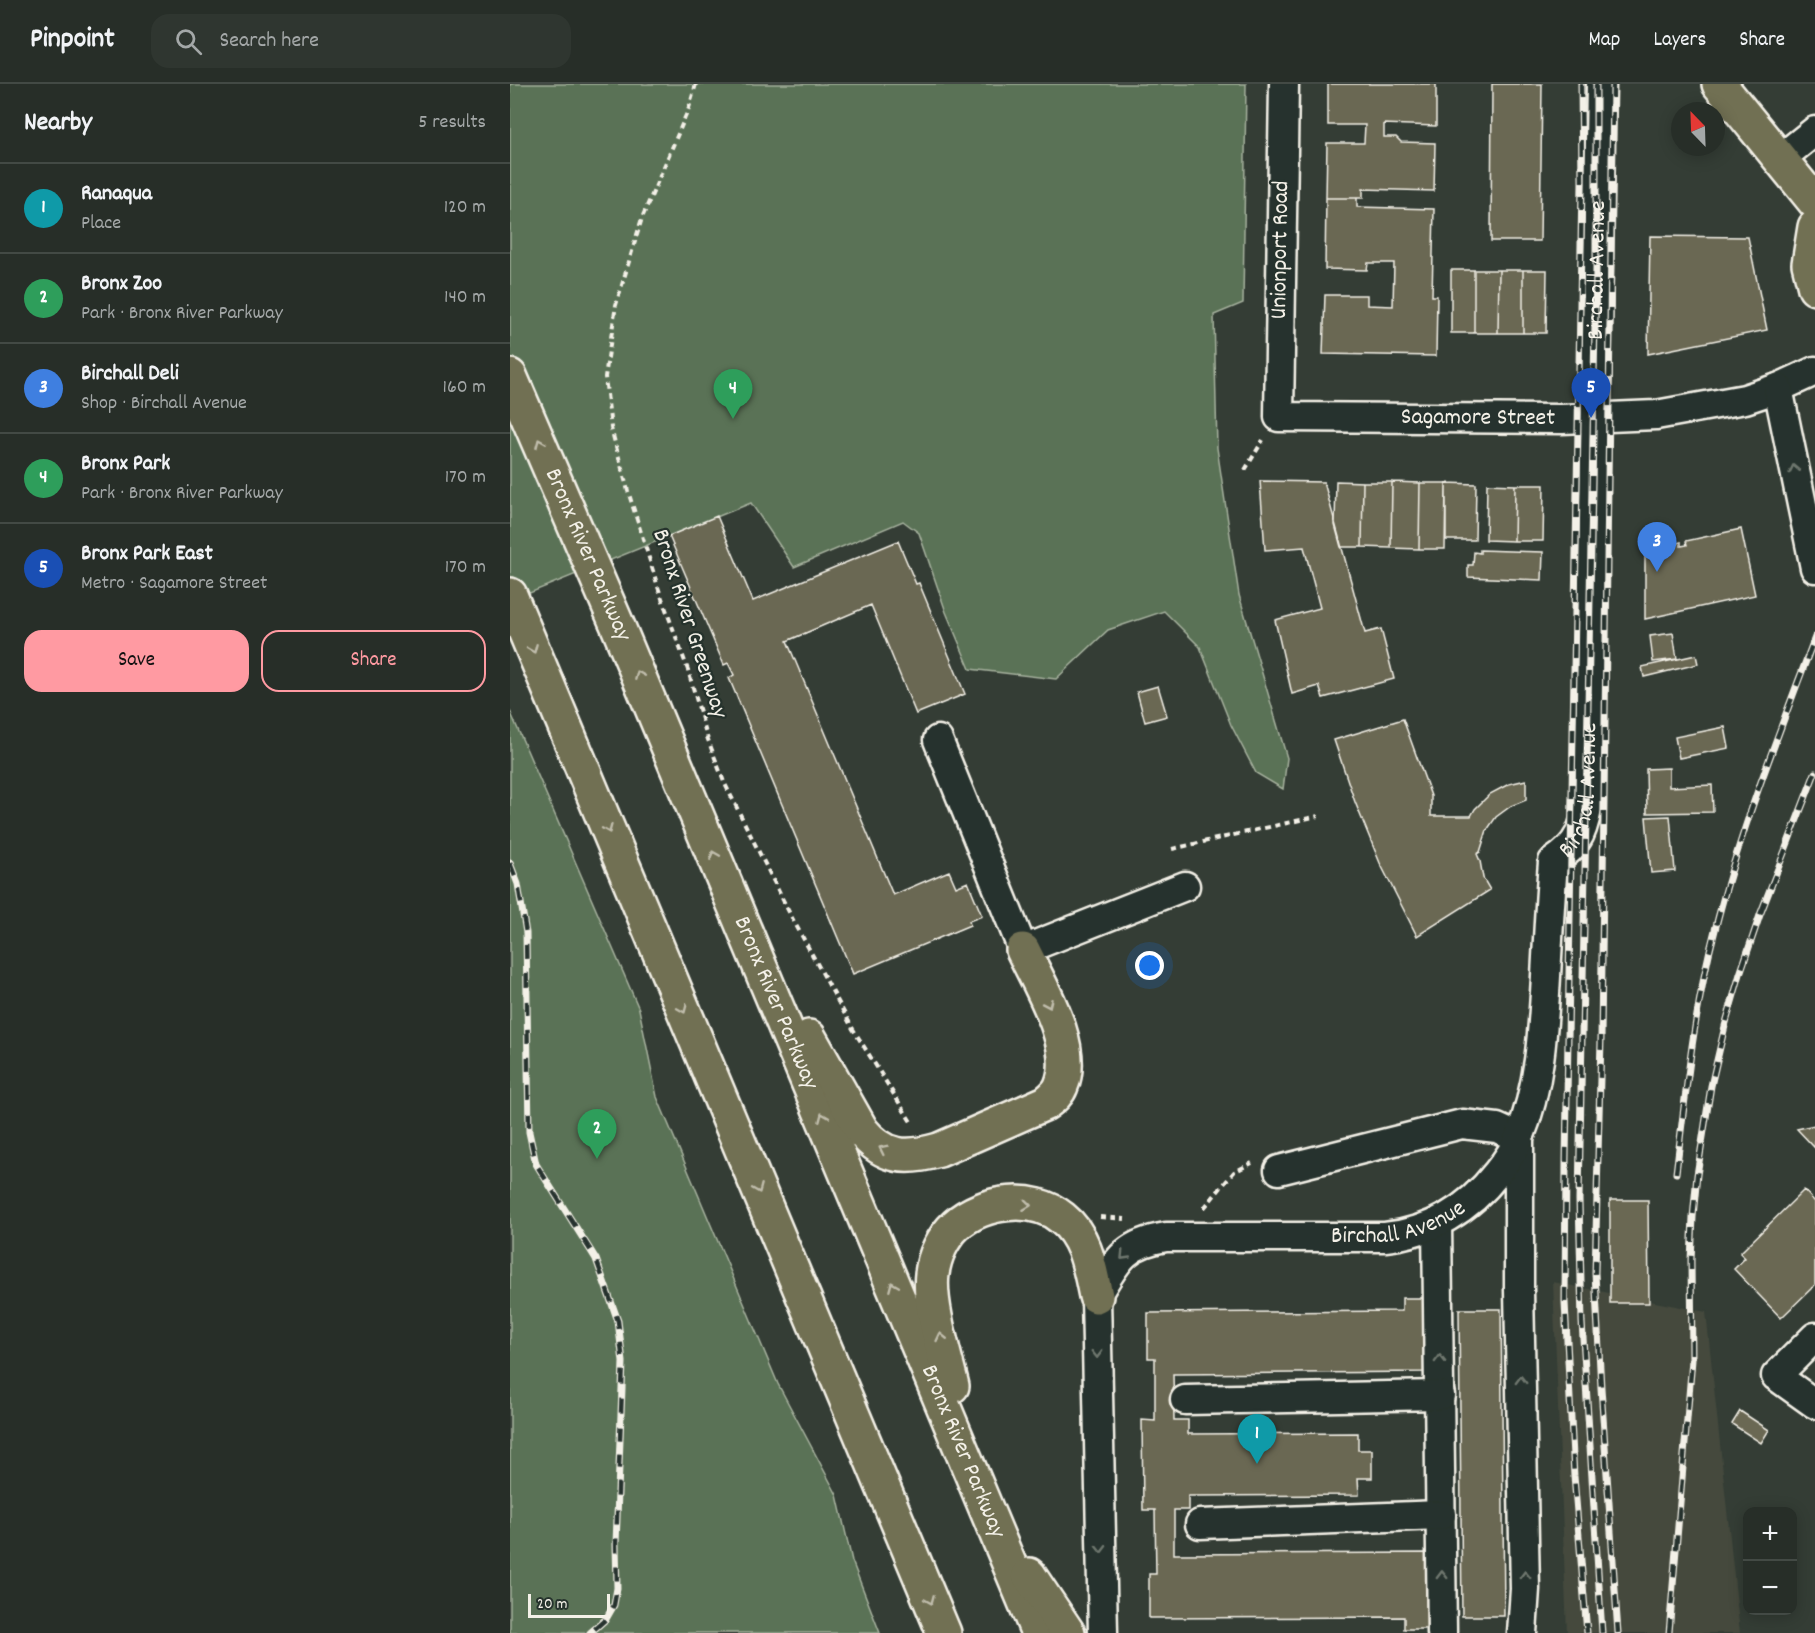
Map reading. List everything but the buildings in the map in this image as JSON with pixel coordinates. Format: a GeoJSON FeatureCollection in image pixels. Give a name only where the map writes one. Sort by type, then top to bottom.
{"type":"FeatureCollection","features":[{"type":"Feature","properties":{"kind":"main road"},"geometry":{"type":"LineString","coordinates":[[1719,84],[1815,202]]}},
{"type":"Feature","properties":{"kind":"main road"},"geometry":{"type":"LineString","coordinates":[[1815,227],[1809,264],[1815,288]]}},
{"type":"Feature","properties":{"kind":"main road","name":"Bronx River Parkway"},"geometry":{"type":"LineString","coordinates":[[510,376],[737,909],[1038,1633]]}},
{"type":"Feature","properties":{"kind":"main road"},"geometry":{"type":"LineString","coordinates":[[510,595],[944,1633]]}},
{"type":"Feature","properties":{"kind":"main road"},"geometry":{"type":"LineString","coordinates":[[737,909],[862,1131],[873,1144],[896,1155],[923,1155],[939,1150],[1046,1102],[1058,1092],[1064,1077],[1065,1064],[1061,1038],[1023,950]]}},
{"type":"Feature","properties":{"kind":"main road"},"geometry":{"type":"LineString","coordinates":[[973,1476],[933,1303],[932,1274],[945,1238],[967,1217],[994,1206],[1010,1203],[1037,1206],[1062,1218],[1079,1238],[1085,1251],[1096,1296]]}},
{"type":"Feature","properties":{"kind":"main road"},"geometry":{"type":"LineString","coordinates":[[992,1522],[1068,1633]]}},
{"type":"Feature","properties":{"kind":"street","name":"Unionport Road"},"geometry":{"type":"LineString","coordinates":[[1279,417],[1284,84]]}},
{"type":"Feature","properties":{"kind":"street","name":"Birchall Avenue"},"geometry":{"type":"LineString","coordinates":[[1096,1296],[1122,1256],[1144,1241],[1166,1237],[1385,1237],[1404,1235],[1449,1216],[1478,1196],[1511,1155],[1519,1138],[1535,1084],[1540,1057],[1553,862],[1575,844],[1582,833],[1589,796],[1601,84]]}},
{"type":"Feature","properties":{"kind":"street"},"geometry":{"type":"LineString","coordinates":[[1780,159],[1815,131]]}},
{"type":"Feature","properties":{"kind":"street","name":"Sagamore Street"},"geometry":{"type":"LineString","coordinates":[[1279,417],[1596,418],[1656,415],[1723,404],[1778,388],[1815,370]]}},
{"type":"Feature","properties":{"kind":"street"},"geometry":{"type":"LineString","coordinates":[[1778,388],[1815,568]]}},
{"type":"Feature","properties":{"kind":"street"},"geometry":{"type":"LineString","coordinates":[[938,740],[1023,950],[1185,886]]}},
{"type":"Feature","properties":{"kind":"street"},"geometry":{"type":"LineString","coordinates":[[1268,1165],[1462,1124],[1497,1128],[1519,1138],[1519,1302],[1525,1589],[1522,1633]]}},
{"type":"Feature","properties":{"kind":"street"},"geometry":{"type":"LineString","coordinates":[[1437,1222],[1442,1633]]}},
{"type":"Feature","properties":{"kind":"street"},"geometry":{"type":"LineString","coordinates":[[1096,1296],[1103,1633]]}},
{"type":"Feature","properties":{"kind":"street"},"geometry":{"type":"LineString","coordinates":[[1815,1337],[1776,1376],[1815,1404]]}},
{"type":"Feature","properties":{"kind":"street"},"geometry":{"type":"LineString","coordinates":[[1185,1400],[1440,1395]]}},
{"type":"Feature","properties":{"kind":"street"},"geometry":{"type":"LineString","coordinates":[[1200,1524],[1441,1515]]}},
{"type":"Feature","properties":{"kind":"path","name":"Bronx River Greenway"},"geometry":{"type":"LineString","coordinates":[[696,84],[689,108],[642,218],[618,297],[605,377],[611,428],[659,590],[688,670],[707,737],[724,782],[796,925],[853,1029],[916,1130]]}},
{"type":"Feature","properties":{"kind":"path"},"geometry":{"type":"LineString","coordinates":[[1245,470],[1253,454],[1279,417]]}},
{"type":"Feature","properties":{"kind":"path"},"geometry":{"type":"LineString","coordinates":[[1172,849],[1318,816]]}},
{"type":"Feature","properties":{"kind":"path"},"geometry":{"type":"LineString","coordinates":[[1202,1211],[1233,1172],[1268,1165]]}},
{"type":"Feature","properties":{"kind":"shaded area"},"geometry":{"type":"Polygon","coordinates":[[[1553,1282],[1706,1312],[1740,1633],[1567,1633],[1553,1282]]]}},
{"type":"Feature","properties":{"kind":"green space"},"geometry":{"type":"Polygon","coordinates":[[[510,84],[1246,84],[1243,303],[1214,315],[1217,448],[1239,595],[1287,758],[1283,789],[1256,773],[1231,725],[1200,647],[1164,611],[1108,630],[1056,679],[970,669],[946,612],[919,533],[903,521],[794,567],[751,503],[510,601],[510,84]]]}},
{"type":"Feature","properties":{"kind":"green space"},"geometry":{"type":"Polygon","coordinates":[[[510,711],[639,1009],[657,1097],[778,1384],[837,1495],[852,1561],[880,1633],[510,1633],[510,711]]]}},
{"type":"Feature","properties":{"kind":"railway"},"geometry":{"type":"LineString","coordinates":[[1581,84],[1582,183],[1565,1302],[1574,1476],[1587,1633]]}},
{"type":"Feature","properties":{"kind":"railway"},"geometry":{"type":"LineString","coordinates":[[1596,84],[1596,269],[1579,1200],[1582,1322],[1602,1633]]}},
{"type":"Feature","properties":{"kind":"railway"},"geometry":{"type":"LineString","coordinates":[[1613,84],[1601,1039],[1595,1273],[1618,1633]]}},
{"type":"Feature","properties":{"kind":"railway"},"geometry":{"type":"LineString","coordinates":[[1676,1173],[1696,1020],[1715,930],[1748,819],[1815,637]]}},
{"type":"Feature","properties":{"kind":"railway"},"geometry":{"type":"LineString","coordinates":[[1669,1633],[1692,1360],[1693,1217],[1711,1086],[1740,974],[1760,915],[1815,773]]}},
{"type":"Feature","properties":{"kind":"railway"},"geometry":{"type":"LineString","coordinates":[[510,863],[518,884],[526,933],[529,1132],[536,1164],[596,1259],[618,1321],[623,1362],[616,1544],[617,1588],[614,1605],[606,1619],[590,1633]]}},
{"type":"Feature","properties":{"kind":"place","name":"Bronx Park East"},"geometry":{"type":"Point","coordinates":[1591,418]}},
{"type":"Feature","properties":{"kind":"place","name":"Bronx Park"},"geometry":{"type":"Point","coordinates":[733,419]}},
{"type":"Feature","properties":{"kind":"place","name":"Birchall Deli"},"geometry":{"type":"Point","coordinates":[1657,572]}},
{"type":"Feature","properties":{"kind":"place","name":"Bronx Zoo"},"geometry":{"type":"Point","coordinates":[597,1159]}},
{"type":"Feature","properties":{"kind":"place","name":"Ranaqua"},"geometry":{"type":"Point","coordinates":[1257,1464]}}]}
